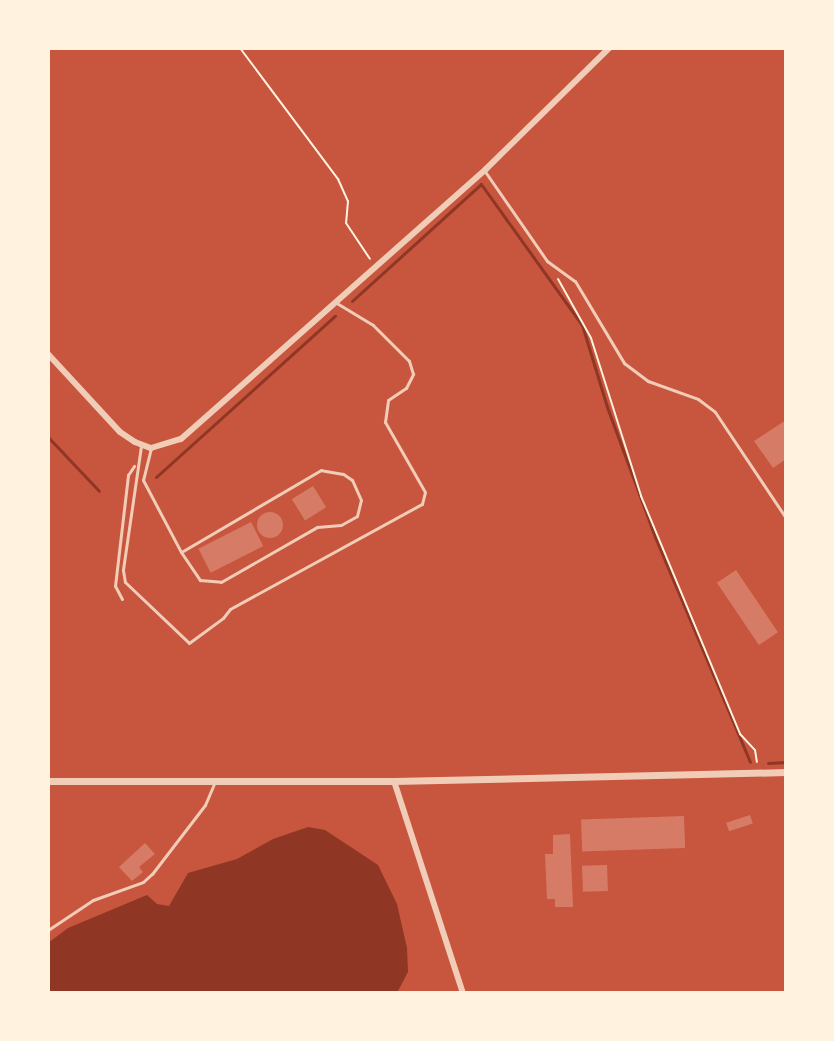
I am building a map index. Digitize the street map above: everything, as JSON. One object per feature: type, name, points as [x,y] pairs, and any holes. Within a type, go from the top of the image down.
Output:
[{"type":"street","points":[[48,354],[120,432],[151,448],[181,439],[484,170],[609,48]]},
{"type":"street","points":[[48,781],[216,778],[394,781],[786,772]]},
{"type":"street","points":[[394,781],[463,993]]},
{"type":"lane","points":[[484,170],[547,261],[575,281],[632,370],[648,381],[698,399],[715,412],[786,518]]},
{"type":"lane","points":[[141,444],[123,570],[125,582],[189,643],[223,618],[230,609],[422,504],[425,492],[385,422],[388,400],[406,388],[413,374],[409,361],[373,325],[335,302]]},
{"type":"lane","points":[[151,448],[143,480],[181,552],[200,580],[221,582],[317,527],[341,525],[357,516],[361,500],[352,480],[343,474],[321,470],[181,552]]},
{"type":"lane","points":[[122,599],[115,586],[128,475],[136,463]]},
{"type":"lane","points":[[48,930],[93,900],[143,882],[152,874],[205,805],[216,778]]},
{"type":"path","points":[[240,48],[338,179],[348,201],[346,223],[376,266]]},
{"type":"path","points":[[547,261],[591,338],[641,496],[740,734],[755,750],[758,773]]},
{"type":"shaded area","points":[[308,827],[325,830],[378,865],[397,904],[407,948],[408,972],[397,993],[48,993],[48,943],[68,928],[147,895],[157,904],[169,906],[188,873],[237,859],[273,839]]},
{"type":"building","points":[[786,420],[786,459],[773,468],[754,441]]},
{"type":"building","points":[[313,486],[326,507],[305,520],[292,499]]},
{"type":"building","points":[[270,512],[279,516],[283,525],[279,534],[270,538],[261,534],[257,525],[261,516]]},
{"type":"building","points":[[251,522],[263,546],[211,573],[198,549]]},
{"type":"building","points":[[736,570],[778,632],[759,645],[717,583]]},
{"type":"building","points":[[750,815],[753,824],[729,831],[726,823]]},
{"type":"building","points":[[684,816],[685,848],[582,852],[581,820]]},
{"type":"building","points":[[570,834],[573,907],[555,907],[555,899],[547,899],[545,854],[553,854],[553,835]]},
{"type":"building","points":[[145,843],[155,854],[139,867],[143,872],[132,881],[119,867]]},
{"type":"building","points":[[607,865],[608,891],[583,892],[582,866]]},
{"type":"waterway","points":[[352,301],[481,184],[582,325],[607,407],[655,537],[750,762]]},
{"type":"waterway","points":[[156,477],[335,316]]},
{"type":"waterway","points":[[48,437],[99,491]]},
{"type":"waterway","points":[[768,763],[786,762]]}]
